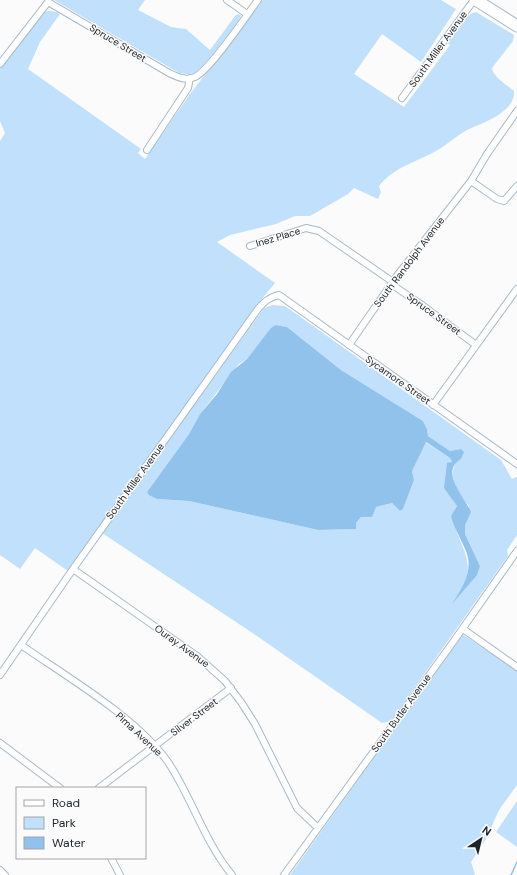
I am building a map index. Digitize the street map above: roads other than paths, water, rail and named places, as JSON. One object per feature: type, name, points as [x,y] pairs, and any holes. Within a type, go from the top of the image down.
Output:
[{"type":"highway","points":[[475,0],[517,26]]},
{"type":"street","points":[[227,0],[247,14]]},
{"type":"street","points":[[147,150],[188,88],[190,78],[199,74],[208,67],[258,0]]},
{"type":"street","name":"South Miller Avenue","points":[[402,98],[475,0]]},
{"type":"street","name":"Spruce Street","points":[[0,64],[48,2],[169,73],[180,78],[190,78]]},
{"type":"street","name":"South Randolph Avenue","points":[[349,345],[392,283],[471,181],[487,154],[517,111]]},
{"type":"street","points":[[471,181],[497,199],[504,200],[517,186]]},
{"type":"street","name":"Spruce Street","points":[[306,228],[319,231],[476,345]]},
{"type":"street","name":"Inez Place","points":[[250,246],[306,228]]},
{"type":"street","points":[[433,405],[517,289]]},
{"type":"street","name":"South Miller Avenue","points":[[0,675],[22,645],[73,568],[258,309],[268,299],[279,295]]},
{"type":"street","name":"Sycamore Street","points":[[279,295],[517,464]]},
{"type":"street","name":"South Butler Avenue","points":[[284,875],[463,629],[517,551]]},
{"type":"street","name":"Ouray Avenue","points":[[73,568],[206,662],[231,688],[256,724],[298,808],[318,828]]},
{"type":"street","points":[[463,629],[517,667]]},
{"type":"street","name":"Pima Avenue","points":[[22,645],[111,708],[155,747],[177,777],[218,855],[232,875]]},
{"type":"street","name":"Silver Street","points":[[100,787],[231,688]]},
{"type":"street","points":[[0,752],[2,744],[59,787]]},
{"type":"street","points":[[112,859],[120,875]]},
{"type":"street","points":[[0,870],[5,875]]},
{"type":"water","points":[[276,325],[287,327],[341,370],[423,421],[427,429],[428,436],[450,451],[461,449],[464,452],[461,459],[455,464],[452,471],[453,478],[459,492],[471,512],[465,525],[465,534],[480,566],[477,575],[452,604],[466,579],[469,565],[468,558],[451,516],[457,506],[444,488],[447,463],[452,462],[450,458],[426,442],[412,471],[414,480],[403,509],[400,511],[392,503],[376,507],[372,517],[361,517],[356,523],[356,529],[318,530],[189,501],[157,499],[149,495],[147,492],[189,434],[200,414],[217,394],[231,372],[247,359],[271,328]]},
{"type":"waterway","points":[[511,875],[517,862]]}]
